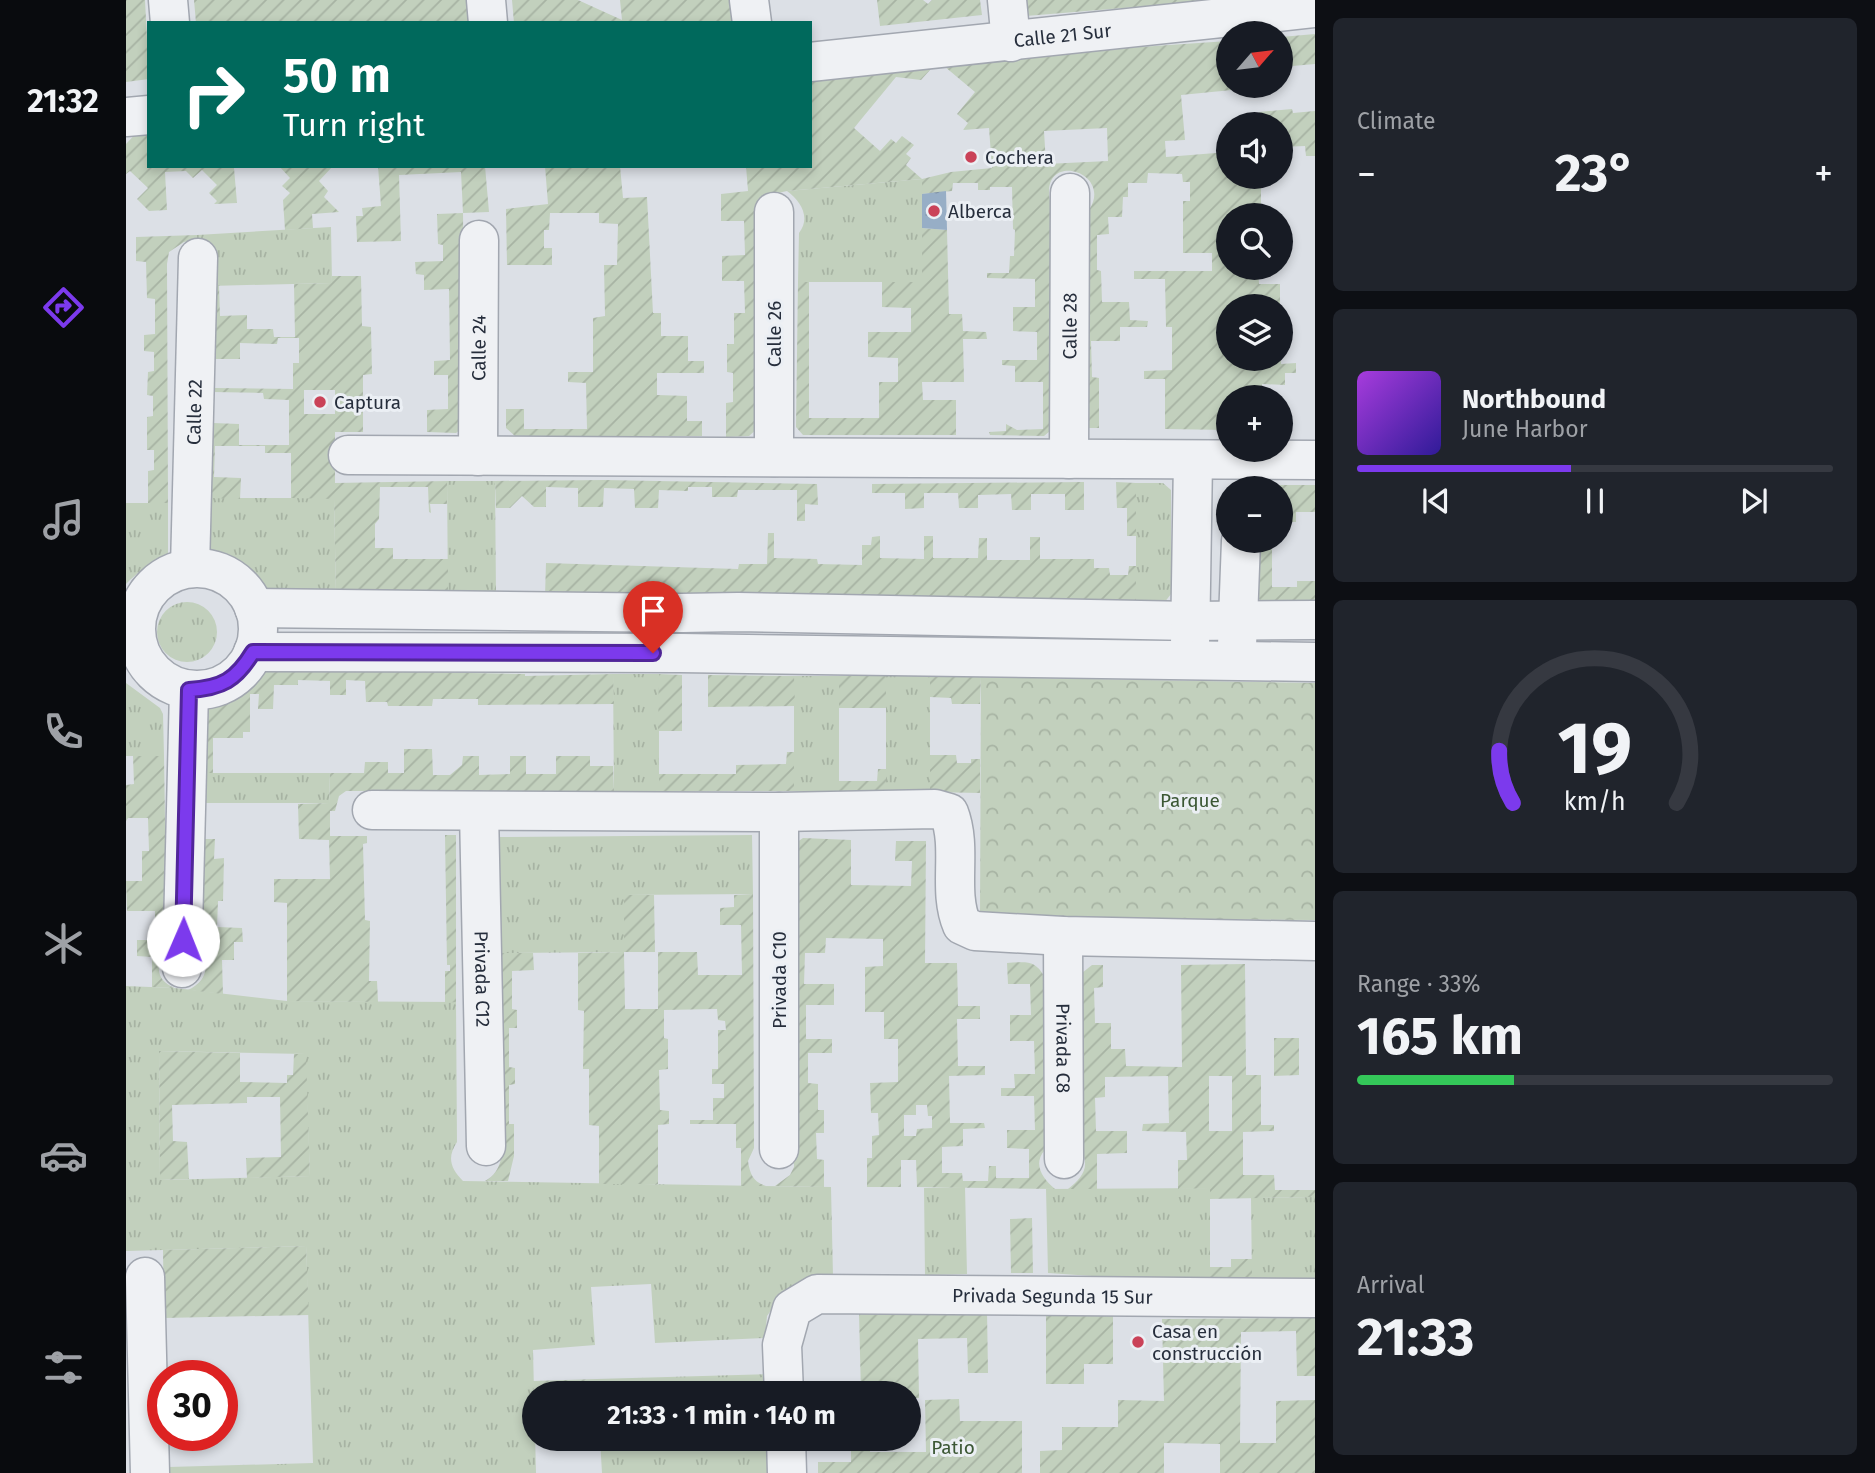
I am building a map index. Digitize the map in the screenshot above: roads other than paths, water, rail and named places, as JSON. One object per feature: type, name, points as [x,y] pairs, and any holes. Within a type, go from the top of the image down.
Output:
[{"type":"street","points":[[168,0],[170,21]]},
{"type":"street","points":[[486,0],[488,21]]},
{"type":"street","points":[[749,0],[751,21]]},
{"type":"street","points":[[1007,0],[1011,42]]},
{"type":"street","name":"Calle 21 Sur","points":[[812,62],[1315,8]]},
{"type":"street","points":[[126,117],[147,115]]},
{"type":"street","name":"Calle 28","points":[[1069,458],[1070,193]]},
{"type":"street","name":"Calle 26","points":[[774,212],[774,457]]},
{"type":"street","name":"Calle 24","points":[[478,456],[479,240]]},
{"type":"street","name":"Calle 22","points":[[190,568],[198,258]]},
{"type":"street","points":[[348,455],[1193,460],[1244,474],[1315,460]]},
{"type":"street","points":[[1189,662],[1193,460]]},
{"type":"street","points":[[1236,662],[1241,553]]},
{"type":"street","points":[[190,568],[210,569],[229,577],[244,590],[254,608],[257,638],[253,652],[243,669],[227,682],[209,689],[189,690],[158,676],[146,663],[131,631],[138,613],[157,582],[172,573],[190,568]]},
{"type":"street","points":[[254,608],[738,612],[1190,621],[1315,620]]},
{"type":"street","points":[[736,654],[738,612]]},
{"type":"street","points":[[680,653],[682,613]]},
{"type":"street","points":[[253,652],[680,653],[1315,662]]},
{"type":"street","points":[[182,968],[189,690]]},
{"type":"street","points":[[372,810],[779,812],[935,809],[949,813],[954,828],[956,911],[962,925],[975,931],[1063,936],[1315,941]]},
{"type":"street","name":"Privada C12","points":[[479,811],[486,1146]]},
{"type":"street","name":"Privada C10","points":[[779,812],[779,1149]]},
{"type":"street","name":"Privada C8","points":[[1063,936],[1064,1159]]},
{"type":"street","points":[[145,1277],[150,1473]]},
{"type":"street","name":"Privada Segunda 15 Sur","points":[[784,1381],[782,1345],[792,1309],[817,1294],[1315,1298]]},
{"type":"street","points":[[786,1451],[787,1473]]},
{"type":"water","name":"Alberca","points":[[946,191],[947,230],[922,228],[922,194]]},
{"type":"place","name":"Cochera","points":[[971,157]]},
{"type":"place","name":"Alberca","points":[[934,211]]},
{"type":"place","name":"Captura","points":[[320,402]]},
{"type":"place","name":"Casa en construcción","points":[[1138,1342]]},
{"type":"park label","name":"Parque","points":[[1190,800]]},
{"type":"park label","name":"Patio","points":[[953,1447]]}]
